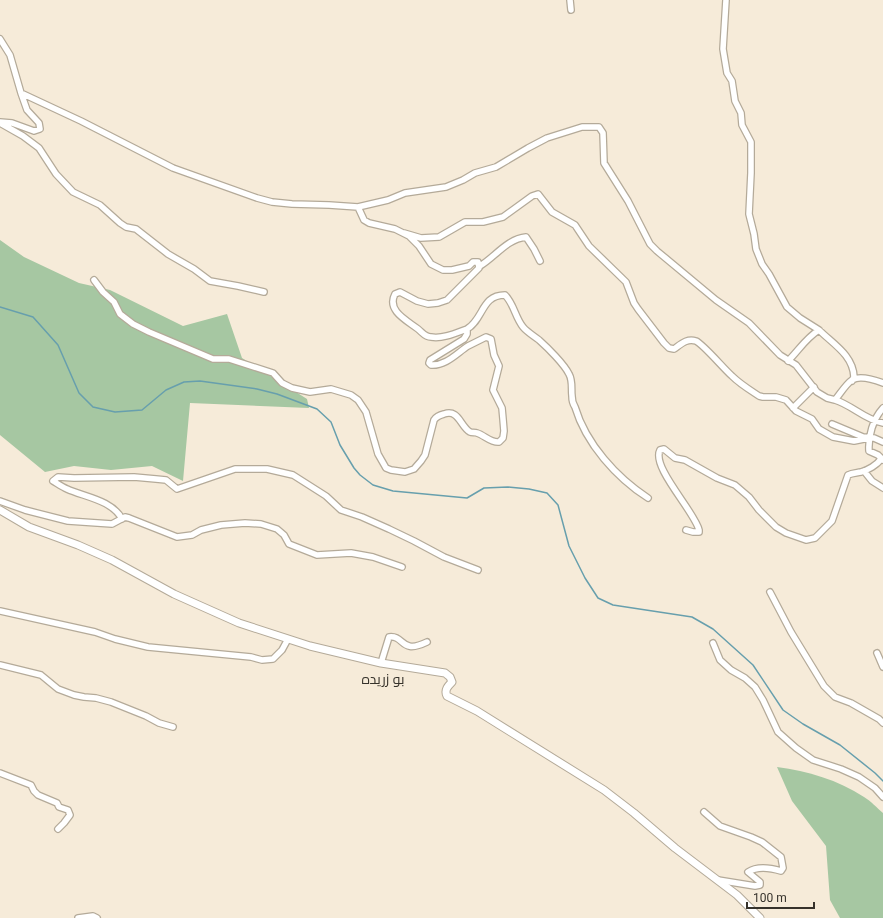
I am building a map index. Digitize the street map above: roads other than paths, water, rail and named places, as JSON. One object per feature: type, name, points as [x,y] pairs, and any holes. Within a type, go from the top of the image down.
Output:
[{"type":"street","points":[[570,0],[571,10]]},
{"type":"street","points":[[726,0],[723,49],[727,73],[732,81],[735,101],[741,113],[742,125],[751,142],[749,214],[756,249],[762,264],[770,274],[786,307],[800,318],[820,330],[842,351],[849,360],[854,371],[854,377],[835,400]]},
{"type":"street","points":[[0,40],[10,55],[27,110],[39,123],[40,129],[34,131],[12,123],[0,123]]},
{"type":"street","points":[[21,93],[81,121],[173,168],[257,198],[272,202],[292,204],[358,207],[388,200],[405,193],[446,187],[463,180],[474,173],[496,167],[548,138],[582,127],[599,127],[603,133],[604,163],[628,201],[650,244],[693,282],[749,323],[771,347],[796,365],[822,395],[842,402],[875,421],[883,422]]},
{"type":"street","points":[[0,123],[23,136],[39,148],[56,174],[73,192],[100,205],[120,223],[126,227],[136,229],[168,254],[194,269],[210,281],[264,292]]},
{"type":"street","points":[[358,207],[362,217],[369,223],[396,229],[411,236],[427,238],[439,237],[465,222],[483,222],[503,217],[532,196],[538,194],[552,212],[575,225],[589,246],[626,282],[636,306],[666,346],[672,349],[686,341],[697,342],[705,348],[733,378],[764,398],[776,397],[786,400],[796,411],[812,419],[819,428],[833,437],[854,441],[869,438]]},
{"type":"street","points":[[404,233],[418,246],[431,264],[443,270],[452,270],[469,266],[476,262],[478,262],[480,266]]},
{"type":"street","points":[[540,261],[526,237],[521,237],[511,242],[489,261],[480,266],[446,300],[428,304],[400,292],[394,296],[395,309],[402,318],[418,329],[426,337],[433,338],[467,329],[473,325],[486,303],[497,295],[505,295],[524,328],[545,346],[570,375],[574,406],[581,426],[591,441],[615,472],[627,483],[648,498]]},
{"type":"street","points":[[94,280],[103,292],[114,302],[120,314],[133,324],[149,332],[213,358],[229,359],[273,373],[282,383],[292,388],[310,392],[331,389],[351,395],[358,400],[366,412],[378,454],[384,464],[391,470],[405,472],[414,469],[425,455],[434,420],[445,414],[451,413],[456,415],[470,432],[478,433],[495,442],[499,442],[503,438],[504,431],[502,408],[493,390],[499,366],[494,354],[491,339],[486,337],[448,361],[434,366],[429,363],[430,360],[464,339],[468,334],[467,329]]},
{"type":"street","points":[[788,360],[799,350],[806,339],[820,330]]},
{"type":"street","points":[[852,380],[869,379],[883,383]]},
{"type":"street","points":[[793,408],[814,387]]},
{"type":"street","points":[[686,530],[697,533],[699,532],[692,516],[678,497],[660,462],[658,455],[660,450],[664,449],[675,458],[685,460],[717,478],[735,486],[749,497],[759,510],[776,527],[786,533],[806,540],[815,538],[832,522],[848,476],[852,473],[864,471],[882,460],[878,455],[869,450],[869,438],[879,412],[883,408]]},
{"type":"street","points":[[832,424],[863,437],[874,438],[883,442]]},
{"type":"street","points":[[122,519],[119,513],[109,506],[65,488],[53,481],[58,477],[134,477],[166,480],[177,489],[235,468],[267,469],[293,475],[326,496],[341,510],[362,517],[389,529],[444,558],[478,570]]},
{"type":"street","points":[[864,471],[872,481],[883,488]]},
{"type":"street","points":[[0,501],[25,510],[68,521],[115,524],[125,517],[130,518],[177,537],[192,535],[201,530],[221,525],[245,523],[261,524],[277,529],[284,535],[289,544],[318,555],[351,553],[373,557],[402,568]]},
{"type":"street","points":[[0,510],[29,527],[74,543],[112,560],[174,594],[239,623],[310,646],[381,663],[445,673],[450,677],[452,682],[446,688],[447,696],[477,711],[595,784],[627,807],[675,848],[737,895],[760,918]]},
{"type":"street","points":[[770,592],[791,632],[824,686],[836,697],[852,703],[883,723]]},
{"type":"street","points":[[0,611],[95,632],[115,639],[148,647],[251,657],[262,660],[274,659],[282,650],[288,639]]},
{"type":"street","points":[[381,663],[389,637],[392,636],[396,638],[408,647],[414,647],[427,642]]},
{"type":"street","points":[[713,643],[720,660],[755,687],[763,700],[778,732],[796,748],[813,760],[840,768],[859,777],[875,788],[883,797]]},
{"type":"street","points":[[878,653],[883,667]]},
{"type":"street","points":[[0,664],[41,675],[58,689],[74,695],[111,702],[146,716],[159,723],[174,727]]},
{"type":"street","points":[[0,773],[31,785],[34,791],[38,794],[57,802],[59,807],[68,810],[70,815],[58,829]]},
{"type":"street","points":[[704,812],[720,826],[751,836],[762,842],[781,858],[784,868],[781,871],[763,868],[748,872],[760,882],[760,885],[748,885],[718,880]]},
{"type":"street","points":[[78,918],[93,916],[97,918]]},
{"type":"waterway","points":[[0,307],[33,317],[58,345],[79,393],[93,407],[115,412],[142,410],[166,390],[184,382],[200,381],[257,389],[277,394],[317,409],[331,422],[340,445],[354,468],[360,475],[373,485],[393,491],[467,498],[484,488],[508,487],[529,489],[547,493],[558,505],[569,546],[585,578],[598,598],[613,605],[692,617],[713,629],[753,665],[783,710],[803,724],[840,745],[883,781]]},
{"type":"district","name":"بو زريده","points":[[383,679]]}]
